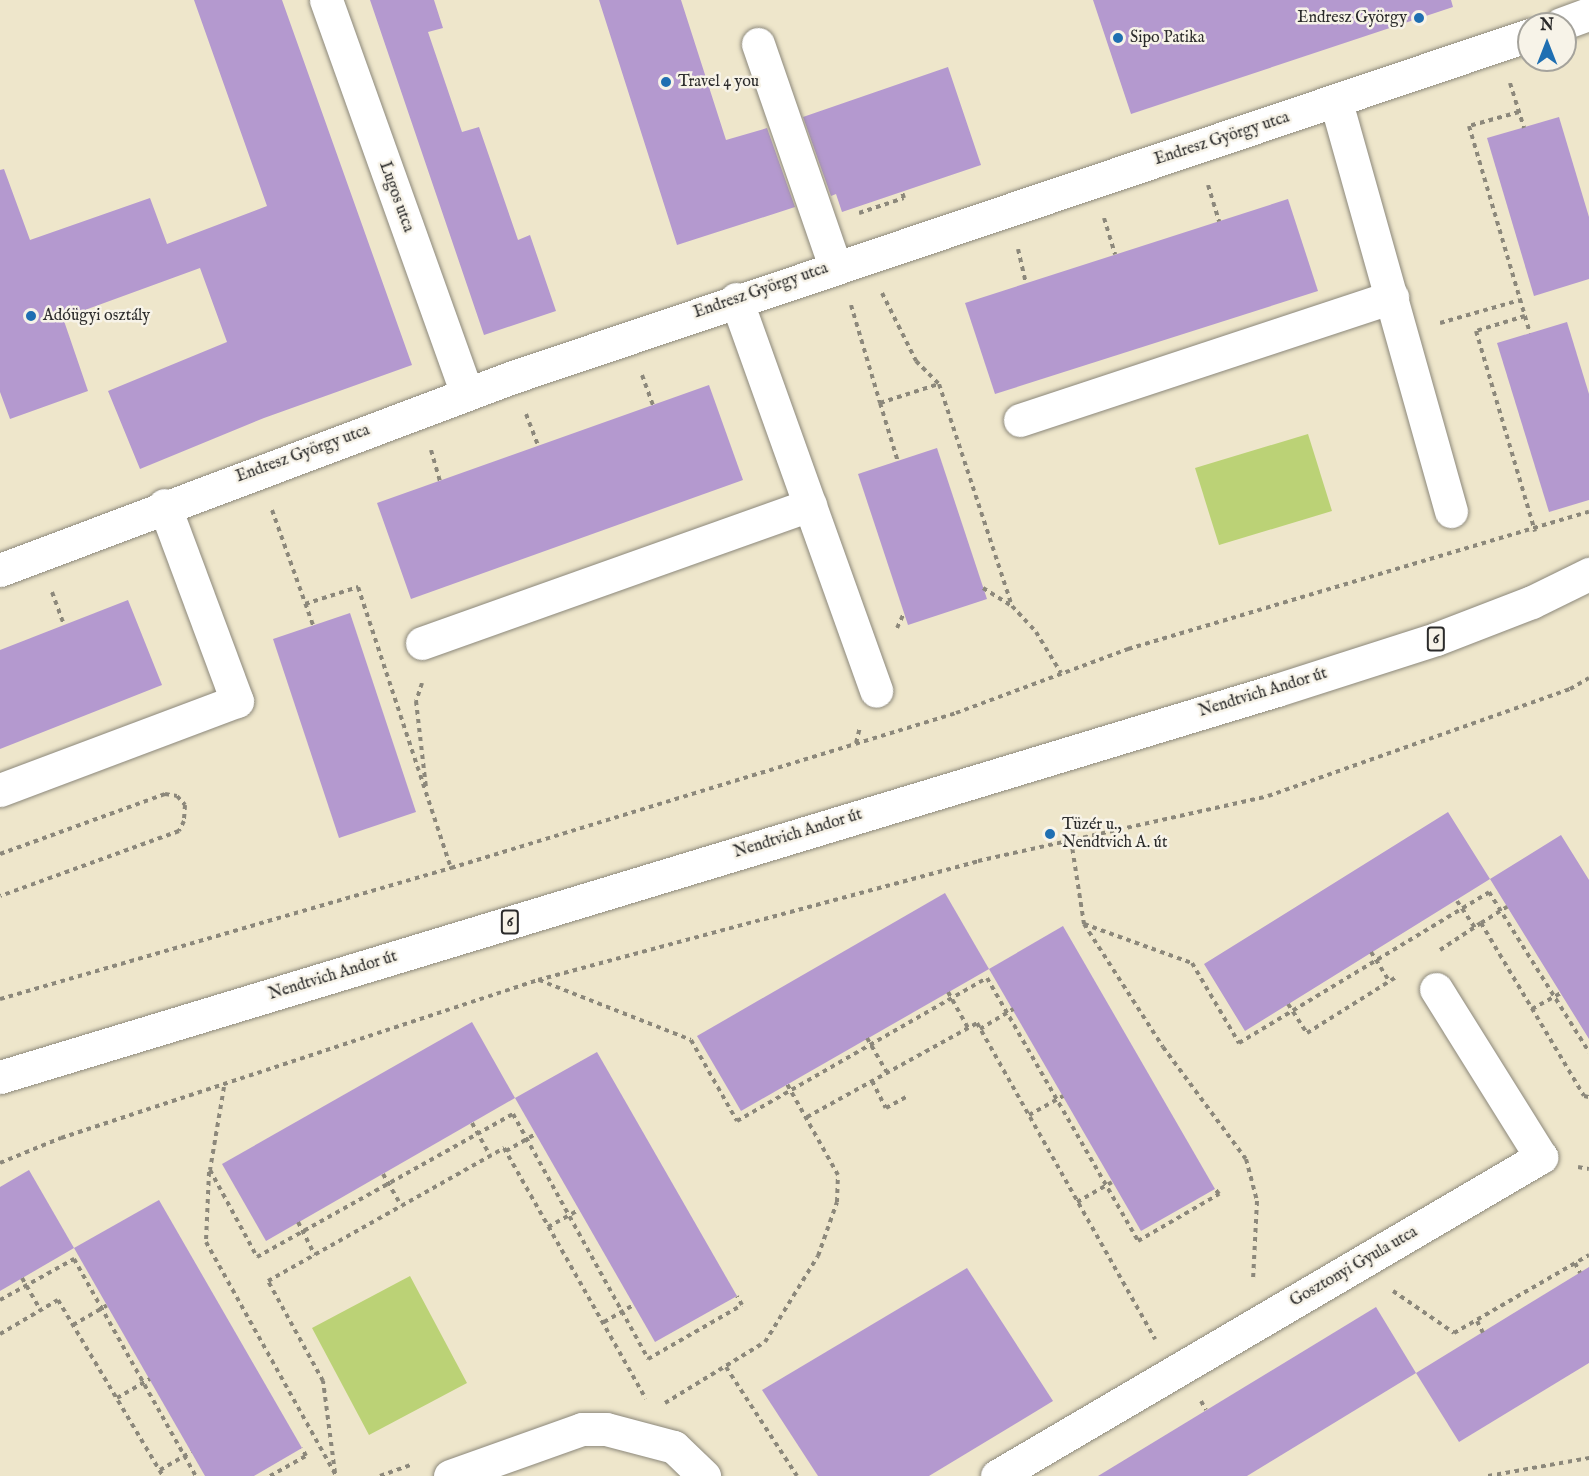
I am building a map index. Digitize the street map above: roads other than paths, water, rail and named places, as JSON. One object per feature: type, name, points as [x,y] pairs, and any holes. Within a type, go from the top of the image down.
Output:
[{"type":"street","name":"Lugos utca","points":[[326,0],[467,394]]},
{"type":"street","name":"Endresz György utca","points":[[0,570],[164,505],[736,299],[1336,102],[1517,39]]},
{"type":"street","points":[[758,44],[835,266]]},
{"type":"street","points":[[1336,102],[1451,511]]},
{"type":"street","points":[[1020,420],[1392,297]]},
{"type":"street","points":[[736,299],[876,691]]},
{"type":"street","points":[[0,790],[237,702],[164,505]]},
{"type":"street","points":[[430,640],[810,505]]},
{"type":"street","name":"Nendtvich Andor út","points":[[0,1077],[1277,690],[1436,639],[1532,602],[1589,574]]},
{"type":"street","name":"Gosztonyi Gyula utca","points":[[997,1476],[1540,1157],[1437,989]]},
{"type":"street","points":[[450,1476],[582,1429],[606,1429],[674,1447],[704,1476]]},
{"type":"place","name":"Endresz György","points":[[1419,18]]},
{"type":"place","name":"Sipo Patika","points":[[1118,38]]},
{"type":"place","name":"Travel 4 you","points":[[666,82]]},
{"type":"place","name":"Adóügyi osztály","points":[[31,316]]},
{"type":"place","name":"Tüzér u., Nendtvich A. út","points":[[1050,834]]}]
